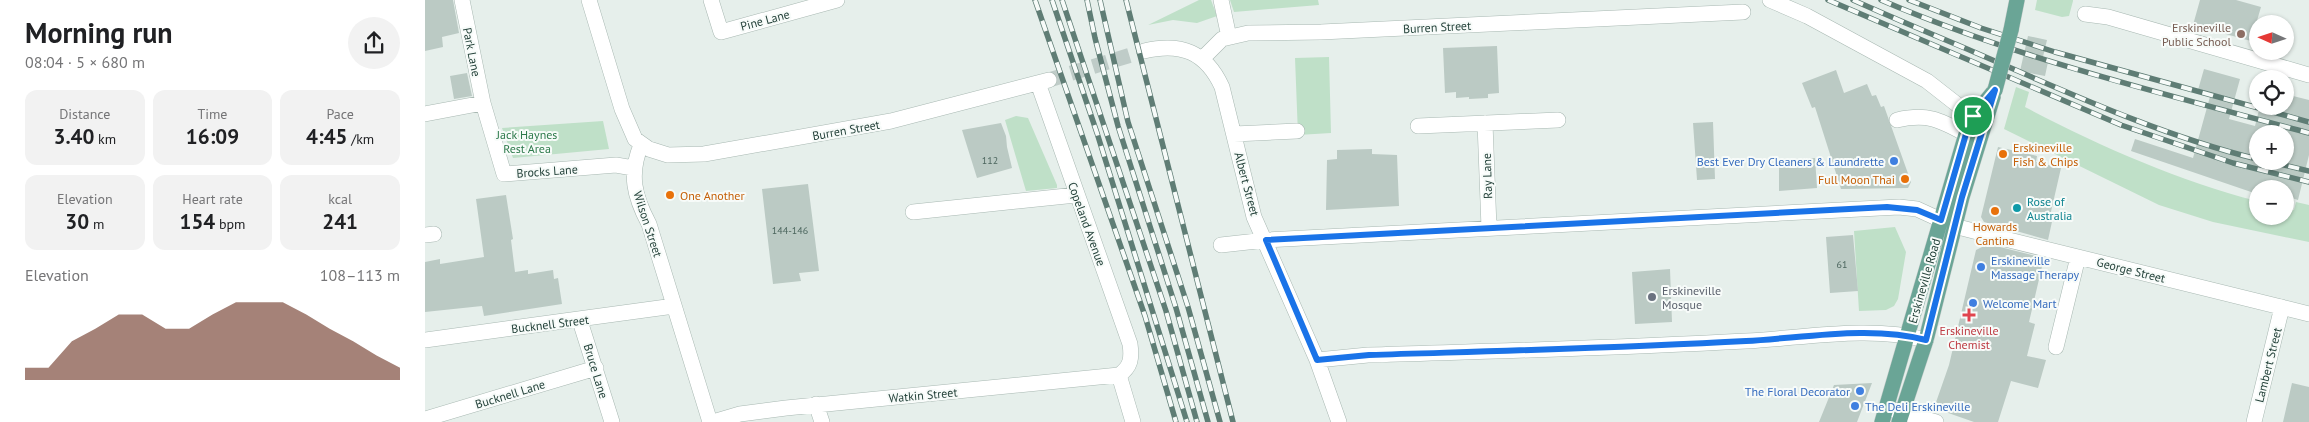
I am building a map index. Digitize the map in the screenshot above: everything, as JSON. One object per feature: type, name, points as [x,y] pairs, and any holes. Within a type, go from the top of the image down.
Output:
[{"type":"main road","name":"Erskineville Road","points":[[1885,415],[1908,336],[1995,90],[2011,30],[2016,0]]},
{"type":"main road","name":"Erskineville Road","points":[[1901,417],[1926,340],[1966,134],[1973,116],[1995,90]]},
{"type":"street","name":"Park Lane","points":[[462,0],[483,103]]},
{"type":"street","points":[[589,0],[624,115],[635,139],[641,144]]},
{"type":"street","name":"Pine Lane","points":[[711,0],[721,32],[837,0]]},
{"type":"street","points":[[1221,0],[1229,37]]},
{"type":"street","points":[[1770,0],[1807,16],[1927,81],[1973,116]]},
{"type":"street","name":"Burren Street","points":[[1202,59],[1219,40],[1257,32],[1321,32],[1743,12]]},
{"type":"street","points":[[2085,14],[2108,17],[2309,75]]},
{"type":"street","points":[[1144,51],[1172,47],[1183,49],[1202,59]]},
{"type":"street","name":"Albert Street","points":[[1202,59],[1217,76],[1222,87],[1254,217],[1266,240],[1317,360],[1339,422]]},
{"type":"street","name":"Burren Street","points":[[641,144],[656,152],[668,155],[704,154],[891,121],[1044,82]]},
{"type":"street","name":"Copeland Avenue","points":[[1044,82],[1077,195],[1130,344],[1124,370],[1133,422]]},
{"type":"street","points":[[425,114],[483,103]]},
{"type":"street","name":"Brocks Lane","points":[[483,103],[504,174],[616,165],[633,168]]},
{"type":"street","points":[[1897,120],[1911,117],[1938,119],[1966,134]]},
{"type":"street","points":[[1418,126],[1558,120]]},
{"type":"street","name":"Ray Lane","points":[[1485,124],[1489,228]]},
{"type":"street","points":[[1234,134],[1297,130]]},
{"type":"street","name":"Wilson Street","points":[[641,144],[633,168],[640,208],[649,224],[712,422]]},
{"type":"street","points":[[913,212],[1077,195]]},
{"type":"street","name":"George Street","points":[[1221,245],[1266,240],[1887,207],[1917,210],[1948,223],[2309,314]]},
{"type":"street","points":[[2056,347],[2078,257]]},
{"type":"street","name":"Bucknell Street","points":[[425,340],[580,321],[675,306]]},
{"type":"street","name":"Lambert Street","points":[[2254,422],[2282,308]]},
{"type":"street","name":"Bruce Lane","points":[[580,321],[612,422]]},
{"type":"street","points":[[1317,360],[1369,355],[1736,342],[1858,334],[1908,336],[1926,340]]},
{"type":"street","name":"Bucknell Lane","points":[[425,419],[596,368]]},
{"type":"street","name":"Watkin Street","points":[[712,422],[740,414],[816,404],[1124,370]]},
{"type":"street","points":[[816,404],[822,422]]},
{"type":"street","points":[[1885,415],[1936,422]]},
{"type":"green space","points":[[1199,0],[1211,0],[1217,16],[1197,23],[1173,20],[1148,25]]},
{"type":"green space","points":[[1230,0],[1318,0],[1319,5],[1234,12]]},
{"type":"green space","points":[[2037,0],[2073,1],[2069,16],[2062,17],[2035,10]]},
{"type":"green space","points":[[1329,57],[1331,133],[1298,135],[1295,58]]},
{"type":"green space","points":[[2016,87],[2029,92],[2025,107],[2081,135],[2139,161],[2197,183],[2249,199],[2249,225],[2294,225],[2296,202],[2309,205],[2309,242],[2213,222],[2159,205],[2004,129]]},
{"type":"green space","points":[[1016,116],[1028,118],[1057,188],[1026,191],[1005,120]]},
{"type":"green space","name":"Jack Haynes Rest Area","points":[[603,121],[609,149],[513,158],[502,128]]},
{"type":"green space","points":[[1895,227],[1906,252],[1898,299],[1894,306],[1886,310],[1859,311],[1854,231]]},
{"type":"building","points":[[425,0],[453,0],[459,33],[442,37],[443,47],[425,51]]},
{"type":"building","points":[[2200,0],[2236,0],[2261,7],[2259,15],[2249,15],[2249,40],[2193,25]]},
{"type":"building","points":[[2028,36],[2047,40],[2042,61],[2048,62],[2045,76],[2020,71]]},
{"type":"building","points":[[1497,46],[1499,93],[1488,94],[1488,98],[1469,99],[1469,97],[1456,98],[1456,92],[1445,93],[1443,48]]},
{"type":"building","points":[[2204,69],[2240,79],[2229,119],[2251,125],[2249,125],[2249,170],[2294,170],[2294,125],[2255,125],[2258,115],[2294,115],[2294,96],[2309,100],[2309,155],[2298,200],[2294,199],[2294,180],[2249,180],[2249,191],[2131,151],[2135,139],[2193,158],[2211,93],[2198,90]]},
{"type":"building","points":[[1836,70],[1844,93],[1867,84],[1872,96],[1876,95],[1881,107],[1884,106],[1911,182],[1908,188],[1841,189],[1815,107],[1812,108],[1802,83]]},
{"type":"building","points":[[467,73],[472,96],[454,99],[450,76]]},
{"type":"building","points":[[1713,122],[1715,179],[1697,180],[1693,123]]},
{"type":"building","points":[[1001,123],[1006,136],[1012,168],[977,178],[962,130]]},
{"type":"building","points":[[1998,147],[2037,156],[2036,162],[2061,168],[2050,216],[2053,217],[2048,240],[1984,222],[1981,217]]},
{"type":"building","points":[[1372,149],[1372,154],[1397,155],[1399,206],[1326,210],[1327,160],[1337,159],[1337,150]]},
{"type":"building","points":[[1815,158],[1817,188],[1779,191],[1779,160]]},
{"type":"building","points":[[808,184],[819,271],[799,273],[801,281],[773,284],[762,189]]},
{"type":"building","points":[[506,195],[513,239],[511,240],[515,272],[528,270],[528,274],[553,270],[554,279],[558,278],[562,304],[484,316],[482,306],[425,312],[425,262],[440,259],[440,264],[484,257],[476,199]]},
{"type":"building","points":[[1853,235],[1858,291],[1830,293],[1826,237]]},
{"type":"building","points":[[1988,244],[2044,258],[2029,322],[2035,324],[2027,356],[2046,360],[2038,388],[2011,381],[1998,422],[1974,422],[1934,408],[1949,365],[1976,250]]},
{"type":"building","name":"Erskineville Mosque","points":[[1670,269],[1672,322],[1635,324],[1632,272]]},
{"type":"building","points":[[1872,383],[1857,422],[1819,422],[1834,385]]},
{"type":"building","points":[[2292,383],[2309,387],[2309,422],[2283,422]]},
{"type":"tunnel","points":[[1049,80],[1144,51]]},
{"type":"railway","points":[[1035,0],[1145,316],[1176,422]]},
{"type":"railway","points":[[1052,0],[1097,133],[1187,422]]},
{"type":"railway","points":[[1062,0],[1166,311],[1197,422]]},
{"type":"railway","points":[[1087,0],[1118,126],[1176,308],[1208,422]]},
{"type":"railway","points":[[1100,0],[1128,122],[1188,307],[1220,422]]},
{"type":"railway","points":[[1126,0],[1233,422]]},
{"type":"railway","points":[[1828,0],[2121,125],[2233,163],[2309,182]]},
{"type":"railway","points":[[1853,0],[2114,112],[2185,138],[2249,157]]},
{"type":"railway","points":[[1881,0],[1933,21],[2039,58],[2309,133]]},
{"type":"railway","points":[[1909,0],[1981,28],[2055,52],[2309,122]]},
{"type":"railway","points":[[2294,167],[2309,171]]},
{"type":"place","name":"Erskineville Public School","points":[[2241,34]]},
{"type":"place","name":"Erskineville Fish & Chips","points":[[2003,154]]},
{"type":"place","name":"Best Ever Dry Cleaners & Laundrette","points":[[1894,161]]},
{"type":"place","name":"Full Moon Thai","points":[[1905,179]]},
{"type":"place","name":"One Another","points":[[670,195]]},
{"type":"place","name":"Rose of Australia","points":[[2017,208]]},
{"type":"place","name":"Howards Cantina","points":[[1995,211]]},
{"type":"place","name":"Erskineville Massage Therapy","points":[[1981,267]]},
{"type":"place","name":"Erskineville Mosque","points":[[1652,297]]},
{"type":"place","name":"Welcome Mart","points":[[1973,303]]},
{"type":"place","name":"Erskineville Chemist","points":[[1969,315]]},
{"type":"place","name":"The Floral Decorator","points":[[1860,391]]},
{"type":"place","name":"The Deli Erskineville","points":[[1855,406]]},
{"type":"route","points":[[1995,90],[1962,197],[1926,340],[1908,336],[1858,334],[1538,350],[1369,355],[1317,360],[1266,240],[1887,207],[1917,210],[1941,220],[1973,116],[1995,90]]}]
